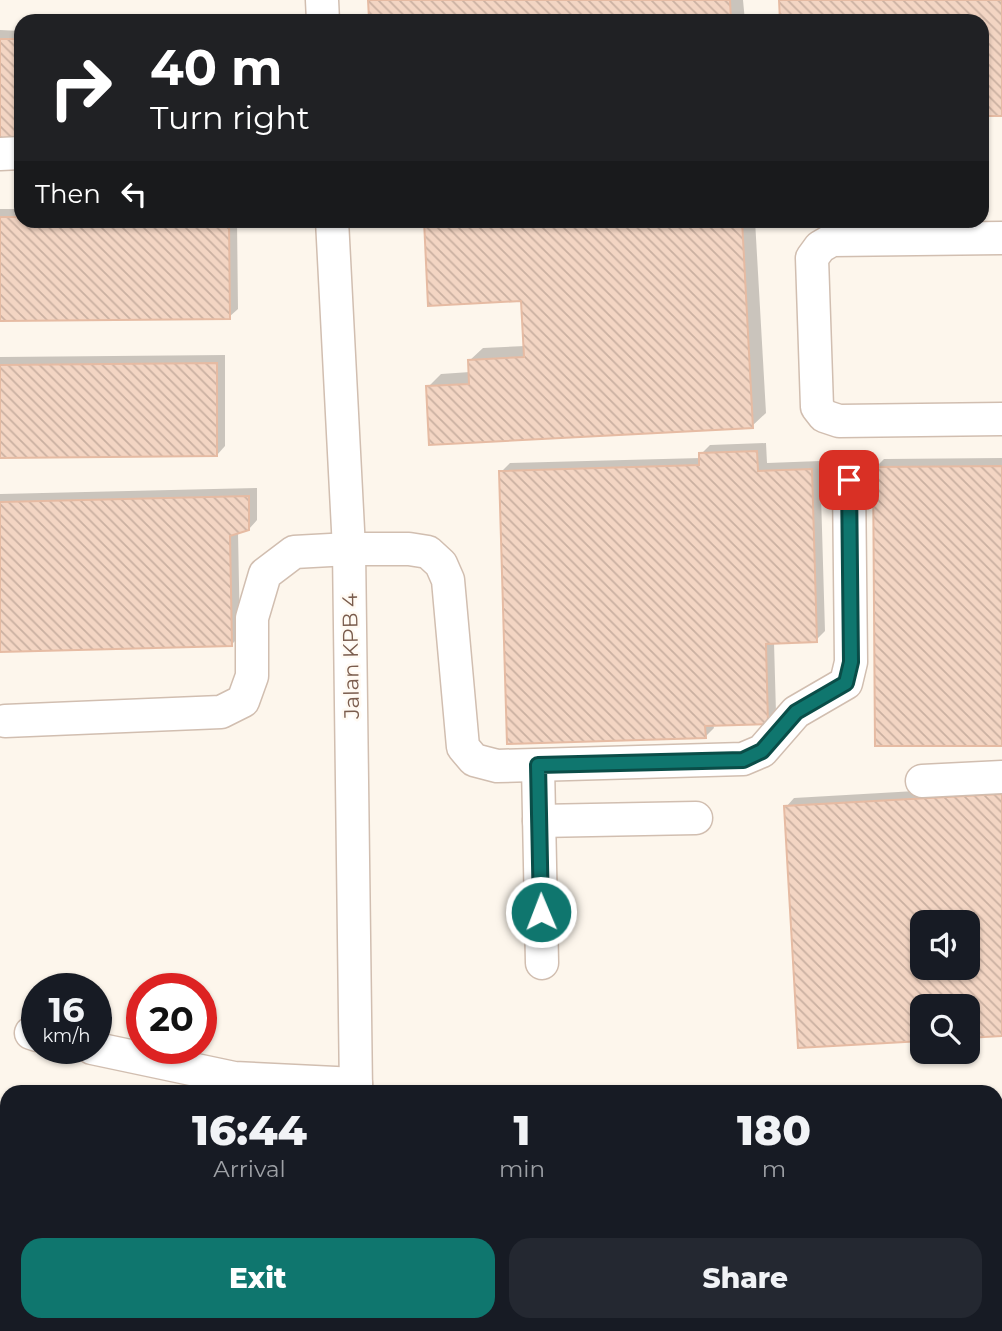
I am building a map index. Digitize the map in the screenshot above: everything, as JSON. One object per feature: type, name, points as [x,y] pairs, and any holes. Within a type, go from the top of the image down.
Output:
[{"type":"street","name":"Jalan KPB 4","points":[[332,228],[349,549],[356,1085]]},
{"type":"street","points":[[1002,238],[832,240],[820,247],[812,258],[817,407],[824,415],[839,421],[1002,419]]},
{"type":"street","points":[[5,721],[221,712],[243,701],[252,676],[252,618],[265,574],[294,552],[409,549],[428,552],[441,565],[449,580],[463,747],[474,760],[496,766],[743,760],[762,751],[796,712],[846,683],[851,662],[849,480]]},
{"type":"street","points":[[538,765],[542,963]]},
{"type":"street","points":[[922,781],[1002,777]]},
{"type":"street","points":[[539,821],[696,818]]},
{"type":"street","points":[[112,1052],[234,1078],[319,1085]]},
{"type":"building","points":[[368,0],[730,0],[731,14],[369,14]]},
{"type":"building","points":[[779,0],[1002,0],[1002,116],[989,116],[989,14],[780,14]]},
{"type":"building","points":[[0,39],[14,39],[14,142],[0,142]]},
{"type":"building","points":[[0,217],[14,217],[14,228],[229,228],[230,319],[0,321]]},
{"type":"building","points":[[424,228],[742,228],[753,428],[429,445],[426,386],[469,384],[468,360],[524,357],[521,301],[428,306]]},
{"type":"building","points":[[217,363],[217,456],[0,458],[0,365]]},
{"type":"building","points":[[757,451],[758,471],[812,469],[817,642],[766,644],[768,724],[705,726],[706,738],[507,744],[499,471],[699,465],[699,453]]},
{"type":"building","points":[[1002,466],[1002,746],[875,746],[873,467]]},
{"type":"building","points":[[249,496],[249,530],[230,536],[232,646],[0,652],[0,502]]},
{"type":"building","points":[[1002,794],[1002,1036],[980,1037],[980,994],[910,994],[910,1042],[798,1048],[784,806]]},
{"type":"route","points":[[541,912],[538,765],[743,760],[762,751],[796,712],[846,683],[851,662],[849,480]]}]
